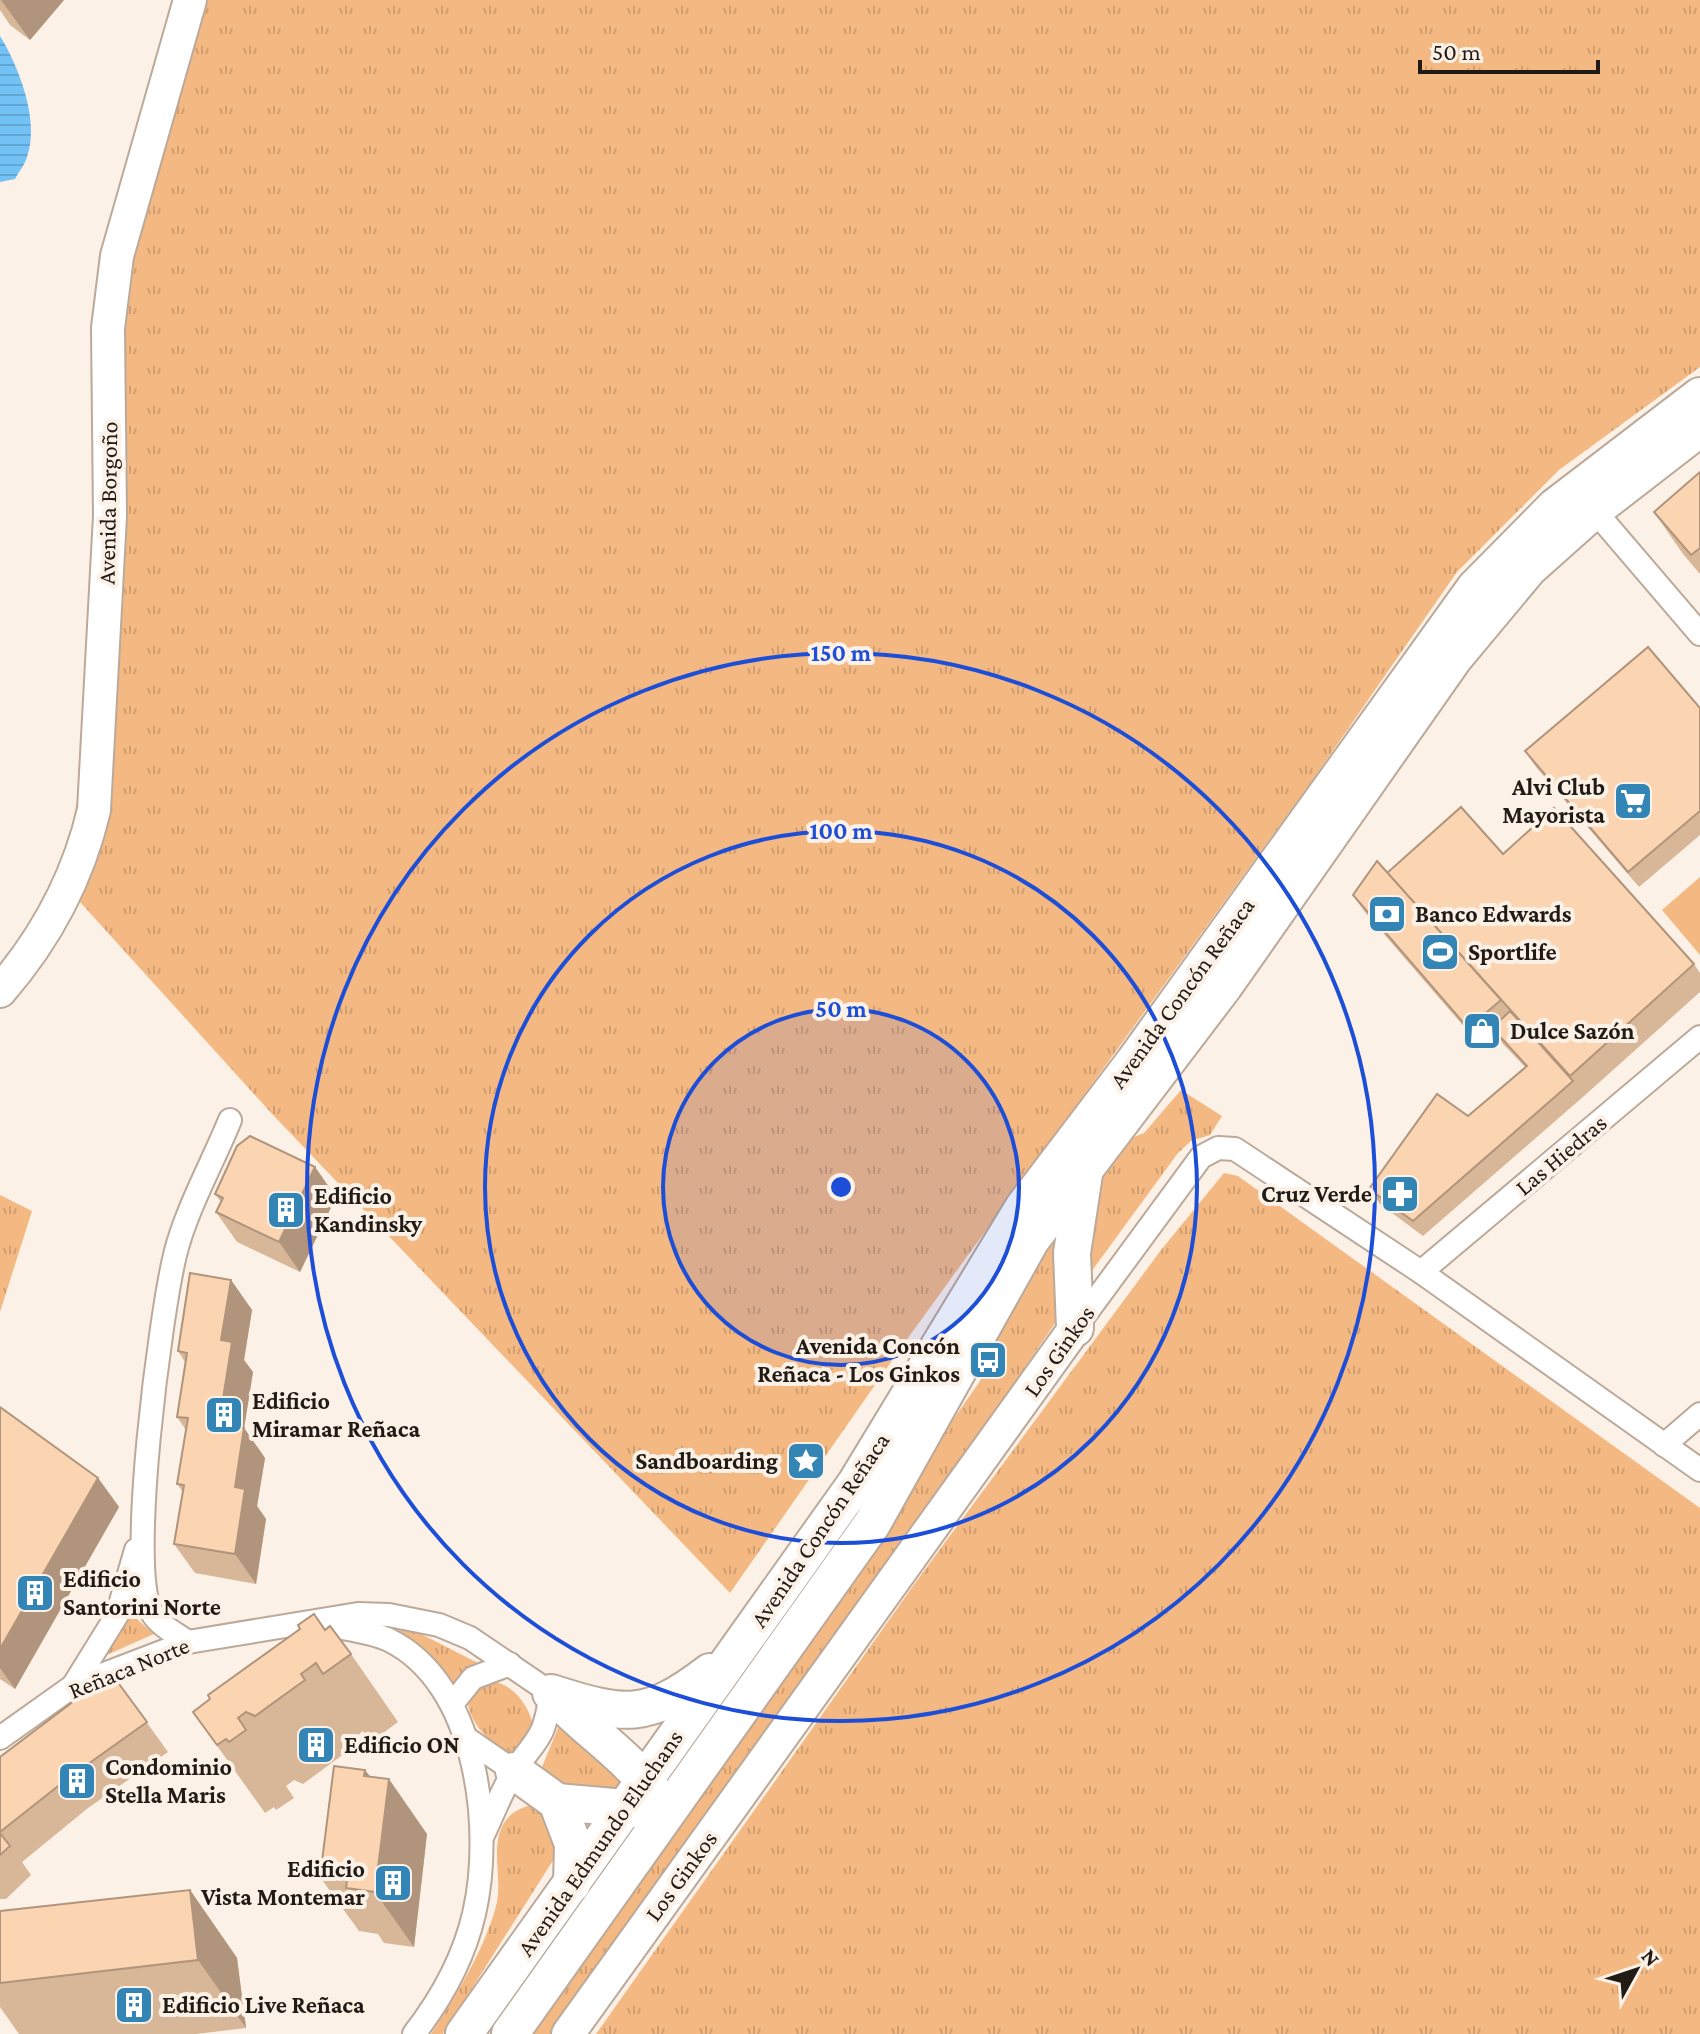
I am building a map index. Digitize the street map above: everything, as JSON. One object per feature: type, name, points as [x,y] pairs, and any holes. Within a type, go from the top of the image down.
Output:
[{"type":"main road","name":"Avenida Borgoño","points":[[0,991],[56,915],[84,852],[94,810],[110,516],[108,328],[117,256],[190,0]]},
{"type":"main road","name":"Avenida Concón Reñaca","points":[[736,1652],[856,1483],[1023,1208],[1134,1062],[1475,588],[1531,528],[1565,498],[1700,396]]},
{"type":"main road","name":"Avenida Concón Reñaca","points":[[762,1678],[872,1524],[1031,1240],[1215,998],[1454,658],[1529,568],[1594,510],[1700,428]]},
{"type":"main road","points":[[1075,1328],[1072,1253],[1087,1164]]},
{"type":"main road","name":"Los Ginkos","points":[[568,2034],[1075,1328]]},
{"type":"main road","points":[[551,1693],[609,1711],[627,1712],[655,1706],[683,1693],[736,1652]]},
{"type":"main road","name":"Avenida Edmundo Eluchans","points":[[464,2034],[736,1652]]},
{"type":"main road","name":"Avenida Edmundo Eluchans","points":[[510,2034],[762,1678]]},
{"type":"main road","points":[[551,1693],[636,1793],[668,1814]]},
{"type":"main road","points":[[514,1771],[557,1802],[573,1844],[572,1884]]},
{"type":"main road","points":[[557,1802],[636,1793]]},
{"type":"street","points":[[1594,510],[1700,634]]},
{"type":"street","name":"Las Hiedras","points":[[1421,1272],[1700,1037]]},
{"type":"street","points":[[188,1642],[161,1624],[151,1611],[144,1592],[142,1533],[155,1385],[175,1254],[230,1120]]},
{"type":"street","name":"Los Ginkos","points":[[1075,1328],[1209,1151],[1235,1149],[1421,1272],[1700,1470]]},
{"type":"street","points":[[1664,1445],[1700,1414]]},
{"type":"street","points":[[73,1686],[117,1615],[142,1533]]},
{"type":"street","name":"Reñaca Norte","points":[[0,1738],[73,1686],[188,1642],[358,1614],[389,1615],[439,1625],[470,1638],[551,1693],[547,1722],[538,1744],[514,1771],[483,1835]]},
{"type":"street","name":"Reñaca Norte","points":[[318,1623],[387,1639],[412,1655],[438,1681],[453,1703],[466,1738],[483,1835],[474,1913],[456,1967],[414,2034]]},
{"type":"street","points":[[453,1703],[473,1678],[510,1664]]},
{"type":"street","points":[[466,1738],[514,1771]]},
{"type":"green space","points":[[178,0],[1700,0],[1700,367],[1559,470],[1457,572],[1309,785],[905,1342],[730,1593],[273,1115],[60,880],[78,797],[98,515],[92,365],[94,328]]},
{"type":"green space","points":[[1700,877],[1700,955],[1662,910]]},
{"type":"green space","points":[[1181,1090],[1222,1116],[1210,1135],[1191,1141],[1178,1153],[1080,1287],[1088,1185],[1119,1143],[1144,1133]]},
{"type":"green space","points":[[1224,1173],[1238,1176],[1700,1508],[1700,2034],[596,2034],[918,1579],[1161,1250]]},
{"type":"green space","points":[[0,1195],[32,1211],[0,1312]]},
{"type":"green space","points":[[1064,1216],[1060,1316],[915,1528],[550,2034],[526,2034],[980,1381],[1012,1301]]},
{"type":"green space","points":[[132,1596],[138,1620],[154,1634],[102,1657]]},
{"type":"green space","points":[[390,1629],[419,1633],[478,1663],[451,1689]]},
{"type":"green space","points":[[487,1680],[513,1691],[525,1705],[533,1723],[535,1732],[514,1754],[489,1739],[472,1717],[467,1698]]},
{"type":"green space","points":[[567,1725],[624,1781],[618,1790],[554,1784],[540,1772],[558,1728]]},
{"type":"green space","points":[[534,1805],[543,1809],[559,1851],[443,2034],[431,2034],[469,1971],[492,1919],[498,1892],[498,1842],[504,1823],[513,1813]]},
{"type":"water","points":[[0,36],[26,95],[31,127],[23,165],[15,179],[0,182]]},
{"type":"building","points":[[1700,472],[1700,548],[1691,555],[1654,512]]},
{"type":"building","name":"Alvi Club Mayorista","points":[[1648,647],[1700,708],[1700,811],[1628,872],[1525,751]]},
{"type":"building","points":[[1461,807],[1503,854],[1554,808],[1694,964],[1570,1076],[1387,873]]},
{"type":"building","points":[[1377,861],[1501,1000],[1468,1028],[1353,895]]},
{"type":"building","points":[[1510,1011],[1573,1081],[1413,1221],[1369,1189],[1437,1094],[1468,1116],[1527,1066],[1492,1028]]},
{"type":"building","points":[[250,1136],[315,1167],[279,1242],[216,1212],[223,1198],[215,1194],[237,1146]]},
{"type":"building","points":[[190,1273],[231,1280],[221,1340],[232,1342],[219,1424],[244,1428],[235,1487],[245,1489],[235,1554],[174,1544],[184,1485],[177,1484],[188,1418],[177,1417],[187,1353],[178,1351]]},
{"type":"building","name":"Edificio Santorini Norte","points":[[0,1407],[98,1478],[0,1649]]},
{"type":"building","points":[[314,1614],[325,1630],[330,1626],[351,1654],[323,1674],[316,1663],[301,1674],[305,1680],[255,1716],[246,1712],[238,1718],[246,1730],[229,1742],[226,1739],[217,1745],[193,1712],[210,1699],[208,1695],[300,1629],[298,1625]]},
{"type":"building","points":[[111,1673],[147,1722],[0,1832],[0,1757]]},
{"type":"building","points":[[334,1766],[365,1770],[364,1776],[389,1779],[375,1892],[346,1888],[347,1880],[320,1877]]},
{"type":"building","points":[[0,1833],[10,1846],[0,1855]]},
{"type":"building","points":[[190,1890],[198,1960],[0,1983],[0,1911]]},
{"type":"place","name":"Alvi Club Mayorista","points":[[1633,801]]},
{"type":"place","name":"Banco Edwards","points":[[1387,914]]},
{"type":"place","name":"Sportlife","points":[[1440,952]]},
{"type":"place","name":"Dulce Sazón","points":[[1482,1031]]},
{"type":"place","name":"Cruz Verde","points":[[1400,1194]]},
{"type":"place","name":"Edificio Kandinsky","points":[[286,1210]]},
{"type":"place","name":"Avenida Concón Reñaca - Los Ginkos","points":[[988,1360]]},
{"type":"place","name":"Edificio Miramar Reñaca","points":[[224,1415]]},
{"type":"place","name":"Sandboarding","points":[[806,1461]]},
{"type":"place","name":"Edificio Santorini Norte","points":[[35,1593]]},
{"type":"place","name":"Edificio ON","points":[[316,1745]]},
{"type":"place","name":"Condominio Stella Maris","points":[[77,1781]]},
{"type":"place","name":"Edificio Vista Montemar","points":[[393,1883]]},
{"type":"place","name":"Edificio Live Reñaca","points":[[134,2005]]}]
